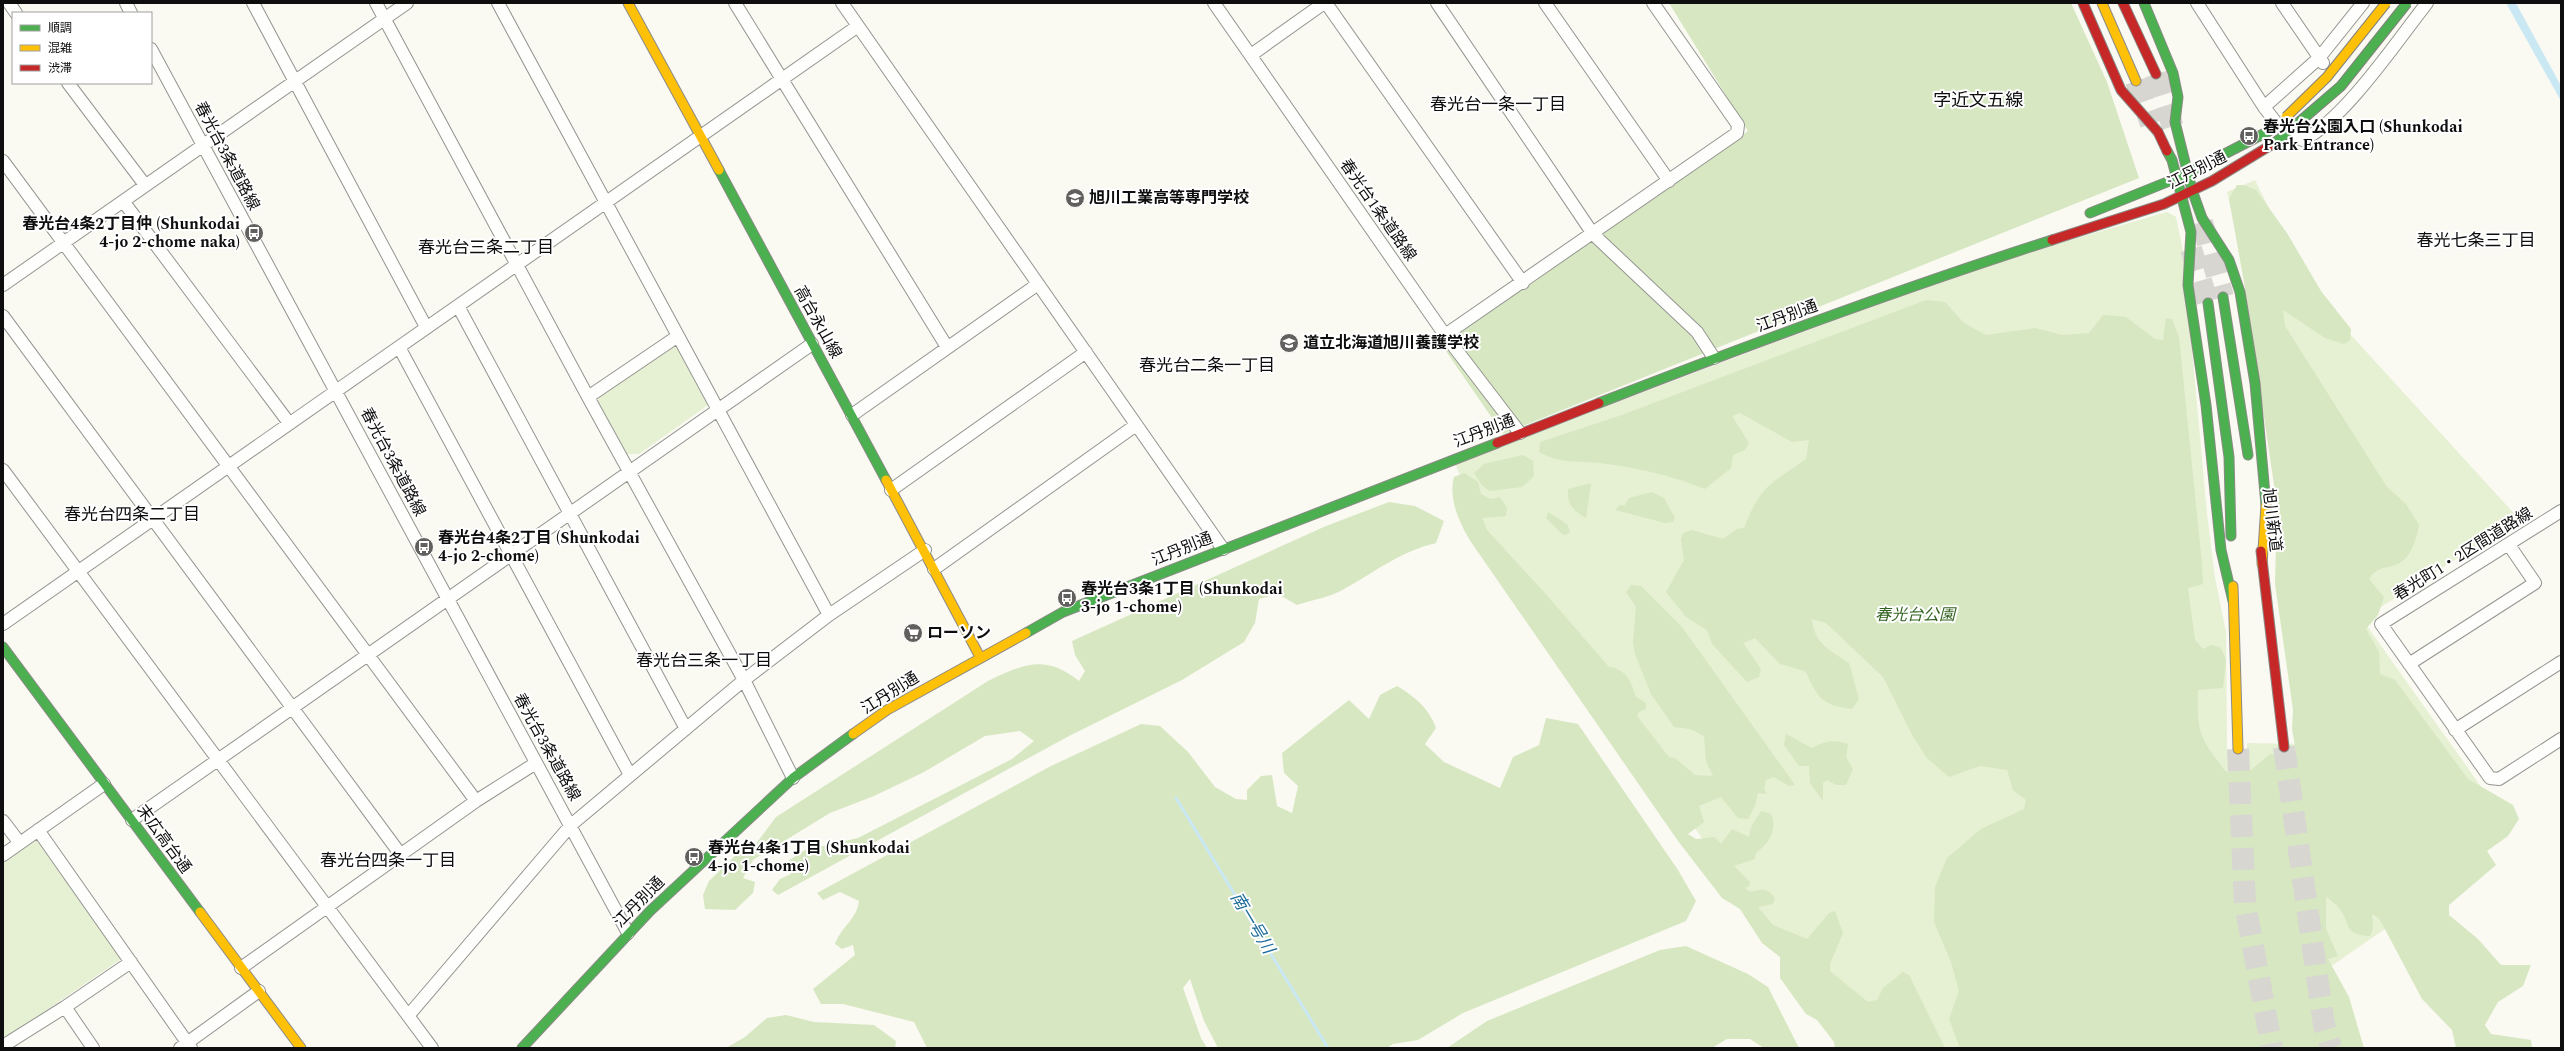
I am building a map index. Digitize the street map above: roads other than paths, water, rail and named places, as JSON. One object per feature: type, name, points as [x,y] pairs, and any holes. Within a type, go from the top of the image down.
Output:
[{"type":"main road","name":"高台永山線","points":[[628,3],[812,344],[852,415],[891,490],[925,550],[980,657]]},
{"type":"main road","points":[[2083,3],[2121,90],[2158,132],[2172,160],[2191,232],[2188,285],[2206,405],[2221,550],[2233,601]]},
{"type":"main road","points":[[2102,3],[2136,81]]},
{"type":"main road","points":[[2123,3],[2156,74]]},
{"type":"main road","points":[[2144,3],[2173,73],[2178,97],[2175,122],[2187,175],[2202,218],[2229,260],[2240,292],[2255,383],[2267,496],[2262,564]]},
{"type":"main road","name":"江丹別通","points":[[2084,216],[2177,180],[2269,130],[2303,104],[2331,74],[2386,3]]},
{"type":"main road","name":"江丹別通","points":[[522,1048],[628,933],[793,778],[887,710],[980,657],[1064,612],[1714,358],[1968,266],[2164,204],[2192,190],[2276,142],[2341,86],[2407,3]]},
{"type":"main road","name":"江丹別通","points":[[1968,266],[2040,233]]},
{"type":"main road","points":[[2223,296],[2239,389],[2249,465]]},
{"type":"main road","points":[[2208,303],[2220,374],[2229,457],[2238,749]]},
{"type":"main road","name":"旭川新道","points":[[2255,511],[2276,668],[2284,748]]},
{"type":"main road","name":"末広高台通","points":[[3,647],[301,1048]]},
{"type":"street","points":[[9,3],[15,12]]},
{"type":"street","points":[[126,3],[131,12]]},
{"type":"street","points":[[253,3],[426,327]]},
{"type":"street","points":[[376,3],[588,397],[744,680],[793,778]]},
{"type":"street","points":[[3,285],[144,185],[296,82],[407,3]]},
{"type":"street","points":[[498,3],[829,615]]},
{"type":"street","points":[[735,3],[947,347]]},
{"type":"street","points":[[842,3],[1223,549]]},
{"type":"street","name":"春光台1条道路線","points":[[1214,3],[1445,335],[1520,433]]},
{"type":"street","points":[[1251,55],[1325,3],[1523,283]]},
{"type":"street","points":[[1437,3],[1593,234],[1697,332],[1714,358]]},
{"type":"street","points":[[1544,3],[1669,180]]},
{"type":"street","points":[[1445,335],[1523,283],[1737,133],[1738,125],[1653,3]]},
{"type":"street","points":[[2197,3],[2264,107],[2284,133],[2303,140],[2314,134],[2350,100],[2427,3]]},
{"type":"street","points":[[2264,107],[2319,58],[2363,3]]},
{"type":"street","points":[[2283,4],[2319,58],[2350,100]]},
{"type":"street","points":[[3,624],[152,518],[336,392],[426,327],[858,26]]},
{"type":"street","name":"春光台3条道路線","points":[[152,51],[628,933]]},
{"type":"street","points":[[69,84],[144,185]]},
{"type":"street","points":[[3,161],[476,801]]},
{"type":"street","points":[[123,201],[289,423]]},
{"type":"street","points":[[852,415],[1038,284]]},
{"type":"street","points":[[458,306],[686,729]]},
{"type":"street","points":[[3,316],[400,855]]},
{"type":"street","points":[[588,397],[678,336]]},
{"type":"street","points":[[132,820],[293,708],[447,597],[570,514],[629,471],[812,344]]},
{"type":"street","points":[[399,347],[630,775]]},
{"type":"street","points":[[891,490],[1086,352]]},
{"type":"street","points":[[934,569],[1136,425]]},
{"type":"street","points":[[3,470],[218,759],[326,908],[432,1048]]},
{"type":"street","name":"春光町1・2区間道路線","points":[[2410,664],[2381,624],[2559,516]]},
{"type":"street","points":[[2509,545],[2534,583],[2410,664],[2490,778],[2499,779],[2561,739]]},
{"type":"street","points":[[408,1016],[571,825],[744,680],[829,615],[925,550]]},
{"type":"street","points":[[2455,730],[2561,662]]},
{"type":"street","points":[[241,968],[476,801],[536,763]]},
{"type":"street","points":[[3,855],[19,842],[104,784]]},
{"type":"street","points":[[3,821],[19,842]]},
{"type":"street","points":[[38,830],[131,962],[186,1046],[259,991]]},
{"type":"street","points":[[3,1046],[65,1008],[131,962]]},
{"type":"street","points":[[65,1008],[93,1048]]},
{"type":"water","points":[[2506,3],[2515,3],[2517,5],[2561,86],[2561,101]]},
{"type":"waterway","name":"南一号川","points":[[1176,798],[1328,1048]]},
{"type":"tunnel","points":[[2156,74],[2175,134]]},
{"type":"tunnel","points":[[2136,81],[2151,124]]},
{"type":"tunnel","points":[[2202,222],[2223,297]]},
{"type":"tunnel","points":[[2191,249],[2208,303]]},
{"type":"tunnel","points":[[2284,747],[2324,1025],[2331,1048]]},
{"type":"tunnel","points":[[2238,749],[2245,904],[2272,1048]]},
{"type":"place","name":"春光台公園入口 (Shunkodai Park Entrance)","points":[[2249,136]]},
{"type":"place","name":"旭川工業高等専門学校","points":[[1075,198]]},
{"type":"place","name":"春光台4条2丁目仲 (Shunkodai 4-jo 2-chome naka)","points":[[254,233]]},
{"type":"place","name":"道立北海道旭川養護学校","points":[[1289,343]]},
{"type":"place","name":"春光台4条2丁目 (Shunkodai 4-jo 2-chome)","points":[[424,547]]},
{"type":"place","name":"春光台3条1丁目 (Shunkodai 3-jo 1-chome)","points":[[1067,598]]},
{"type":"place","name":"ローソン","points":[[913,633]]},
{"type":"place","name":"春光台4条1丁目 (Shunkodai 4-jo 1-chome)","points":[[694,857]]},
{"type":"district","name":"字近文五線","points":[[1978,100]]},
{"type":"district","name":"春光台一条一丁目","points":[[1498,105]]},
{"type":"district","name":"春光七条三丁目","points":[[2476,241]]},
{"type":"district","name":"春光台三条二丁目","points":[[486,248]]},
{"type":"district","name":"春光台二条一丁目","points":[[1207,366]]},
{"type":"district","name":"春光台四条二丁目","points":[[132,515]]},
{"type":"district","name":"春光台三条一丁目","points":[[704,661]]},
{"type":"district","name":"春光台四条一丁目","points":[[388,861]]},
{"type":"park label","name":"春光台公園","points":[[1915,615]]}]
